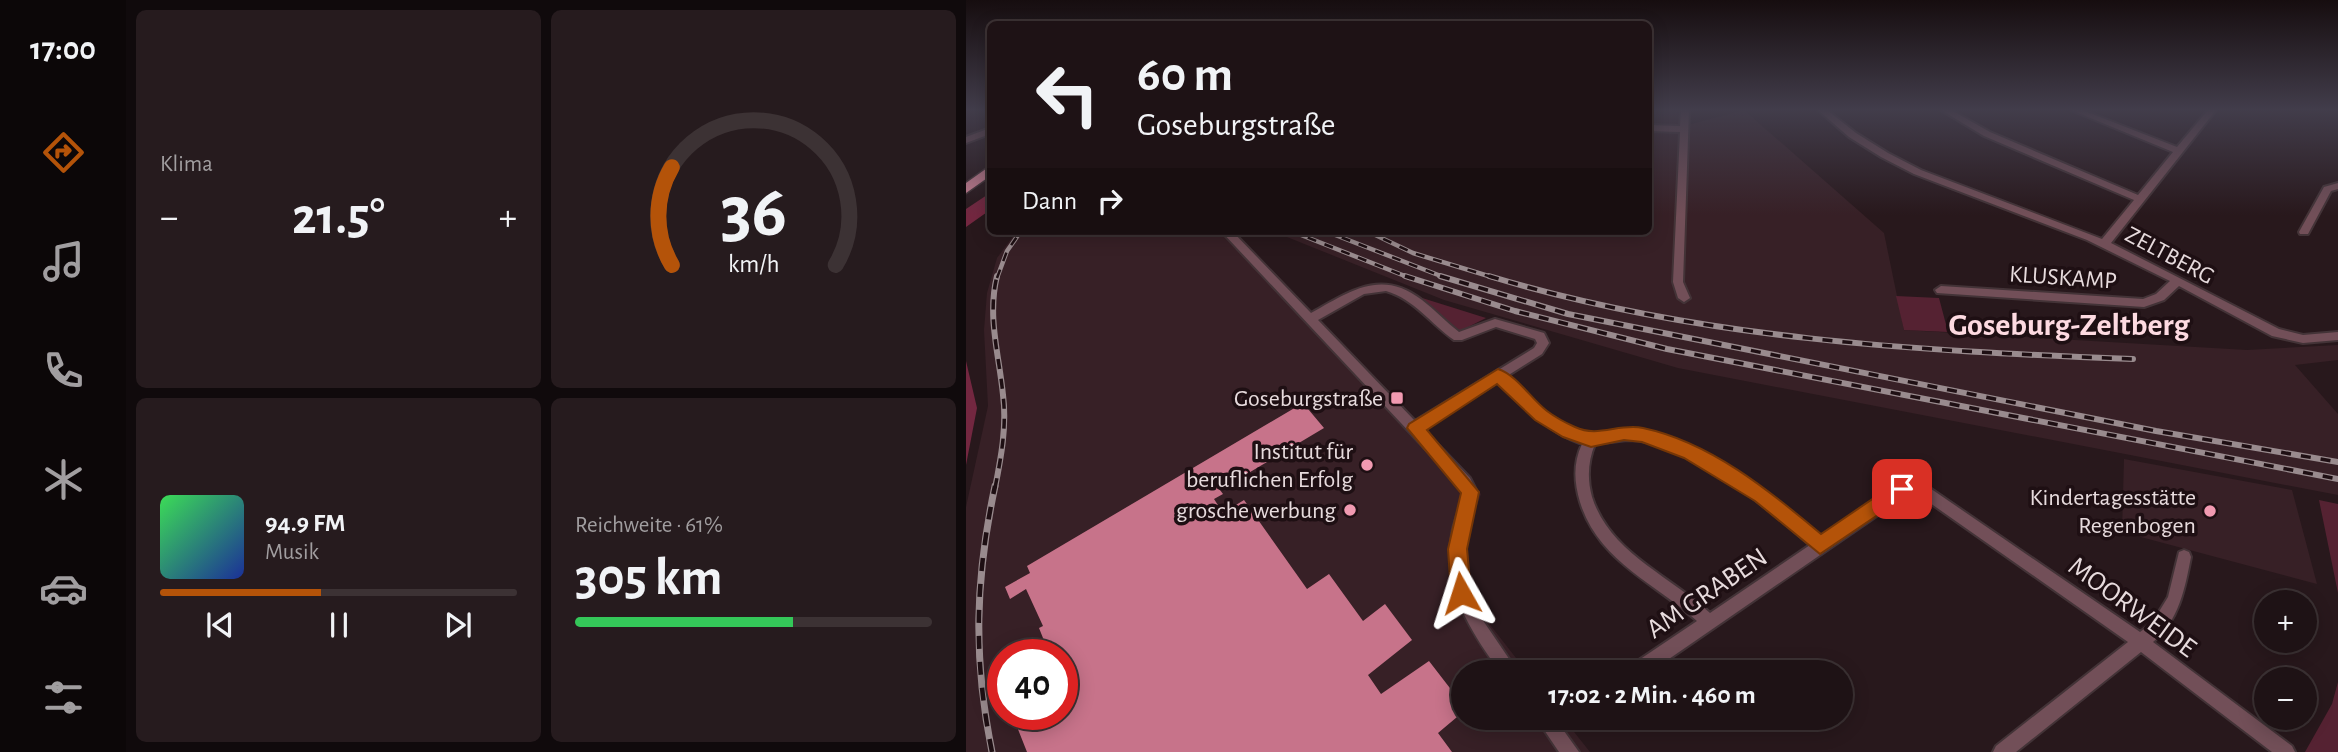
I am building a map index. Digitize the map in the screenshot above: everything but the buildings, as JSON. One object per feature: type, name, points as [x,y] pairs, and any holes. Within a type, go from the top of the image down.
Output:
[{"type":"main road","points":[[966,189],[987,172]]},
{"type":"street","points":[[1683,145],[1678,282],[1684,298]]},
{"type":"street","points":[[1870,145],[1931,180],[2104,244]]},
{"type":"street","points":[[2013,145],[2140,199]]},
{"type":"street","points":[[2164,145],[2179,151]]},
{"type":"street","name":"ZELTBERG","points":[[2184,145],[2104,244],[2284,336],[2303,339],[2338,336]]},
{"type":"street","points":[[2304,232],[2327,189],[2338,186]]},
{"type":"street","points":[[1230,235],[1415,428],[1470,492],[1457,549],[1461,593],[1474,622],[1501,660]]},
{"type":"street","name":"KLUSKAMP","points":[[1941,290],[2144,303],[2160,297],[2176,282]]},
{"type":"street","points":[[1311,319],[1367,288],[1381,285],[1413,299],[1458,337],[1494,323],[1540,336],[1543,343],[1538,351],[1415,428]]},
{"type":"street","points":[[1498,376],[1541,415],[1569,432],[1591,440],[1624,433],[1643,435],[1690,453],[1762,495],[1820,545]]},
{"type":"street","points":[[1591,440],[1581,467],[1587,508],[1596,528],[1610,547],[1696,609],[1709,622]]},
{"type":"street","name":"AM GRABEN","points":[[1654,660],[1911,485]]},
{"type":"street","name":"MOORWEIDE","points":[[1911,485],[1921,488],[2142,643],[2286,752]]},
{"type":"street","points":[[2002,752],[2142,643],[2168,614],[2175,599],[2184,557]]},
{"type":"street","points":[[1553,730],[1570,752]]},
{"type":"shaded area","points":[[1652,145],[1784,145],[1884,233],[1904,330],[2247,350],[2338,345],[2338,360],[2295,365],[2338,414],[2338,495],[1678,368],[1444,300],[1282,235],[1652,235]]},
{"type":"shaded area","points":[[987,195],[987,212],[966,227],[966,209]]},
{"type":"shaded area","points":[[1014,235],[1236,235],[1481,494],[1467,535],[1473,603],[1518,660],[1451,660],[1451,730],[1573,730],[1590,752],[966,752],[966,507],[988,406],[984,330],[987,293],[997,258]]},
{"type":"shaded area","points":[[1896,296],[1939,298],[1948,332],[1904,330]]},
{"type":"shaded area","points":[[1419,297],[1486,318],[1460,331]]},
{"type":"shaded area","points":[[966,361],[977,408],[966,465]]},
{"type":"shaded area","name":"Kindertagesstätte Regenbogen","points":[[2124,459],[2292,490],[2317,584],[2122,532]]},
{"type":"shaded area","points":[[2319,500],[2338,504],[2338,593]]},
{"type":"shaded area","points":[[2338,682],[2338,752],[2305,752],[2332,704]]},
{"type":"railway","points":[[997,278],[1007,251],[1018,235]]},
{"type":"railway","points":[[1301,235],[1410,278]]},
{"type":"railway","points":[[1335,235],[1444,277]]},
{"type":"railway","points":[[1375,235],[1413,253],[1495,278]]},
{"type":"railway","points":[[995,488],[1004,430],[1003,395],[993,321],[997,276]]},
{"type":"railway","points":[[1405,276],[1515,311],[1667,349],[2338,479]]},
{"type":"railway","points":[[1489,276],[1568,297],[1727,328],[1889,346],[2133,359]]},
{"type":"railway","points":[[1444,277],[1568,314],[2156,431],[2338,462]]},
{"type":"railway","points":[[992,752],[982,684],[979,619],[983,554],[995,486]]},
{"type":"place","name":"Goseburgstraße","points":[[1397,398]]},
{"type":"place","name":"Institut für beruflichen Erfolg","points":[[1367,465]]},
{"type":"place","name":"grosche werbung","points":[[1350,510]]},
{"type":"place","name":"Kindertagesstätte Regenbogen","points":[[2210,511]]},
{"type":"district","name":"Goseburg-Zeltberg","points":[[2069,324]]},
{"type":"route","points":[[1461,593],[1457,549],[1470,492],[1465,482],[1415,428],[1498,376],[1541,415],[1569,432],[1591,440],[1624,433],[1643,435],[1662,440],[1690,453],[1762,495],[1820,545],[1902,489]]}]
